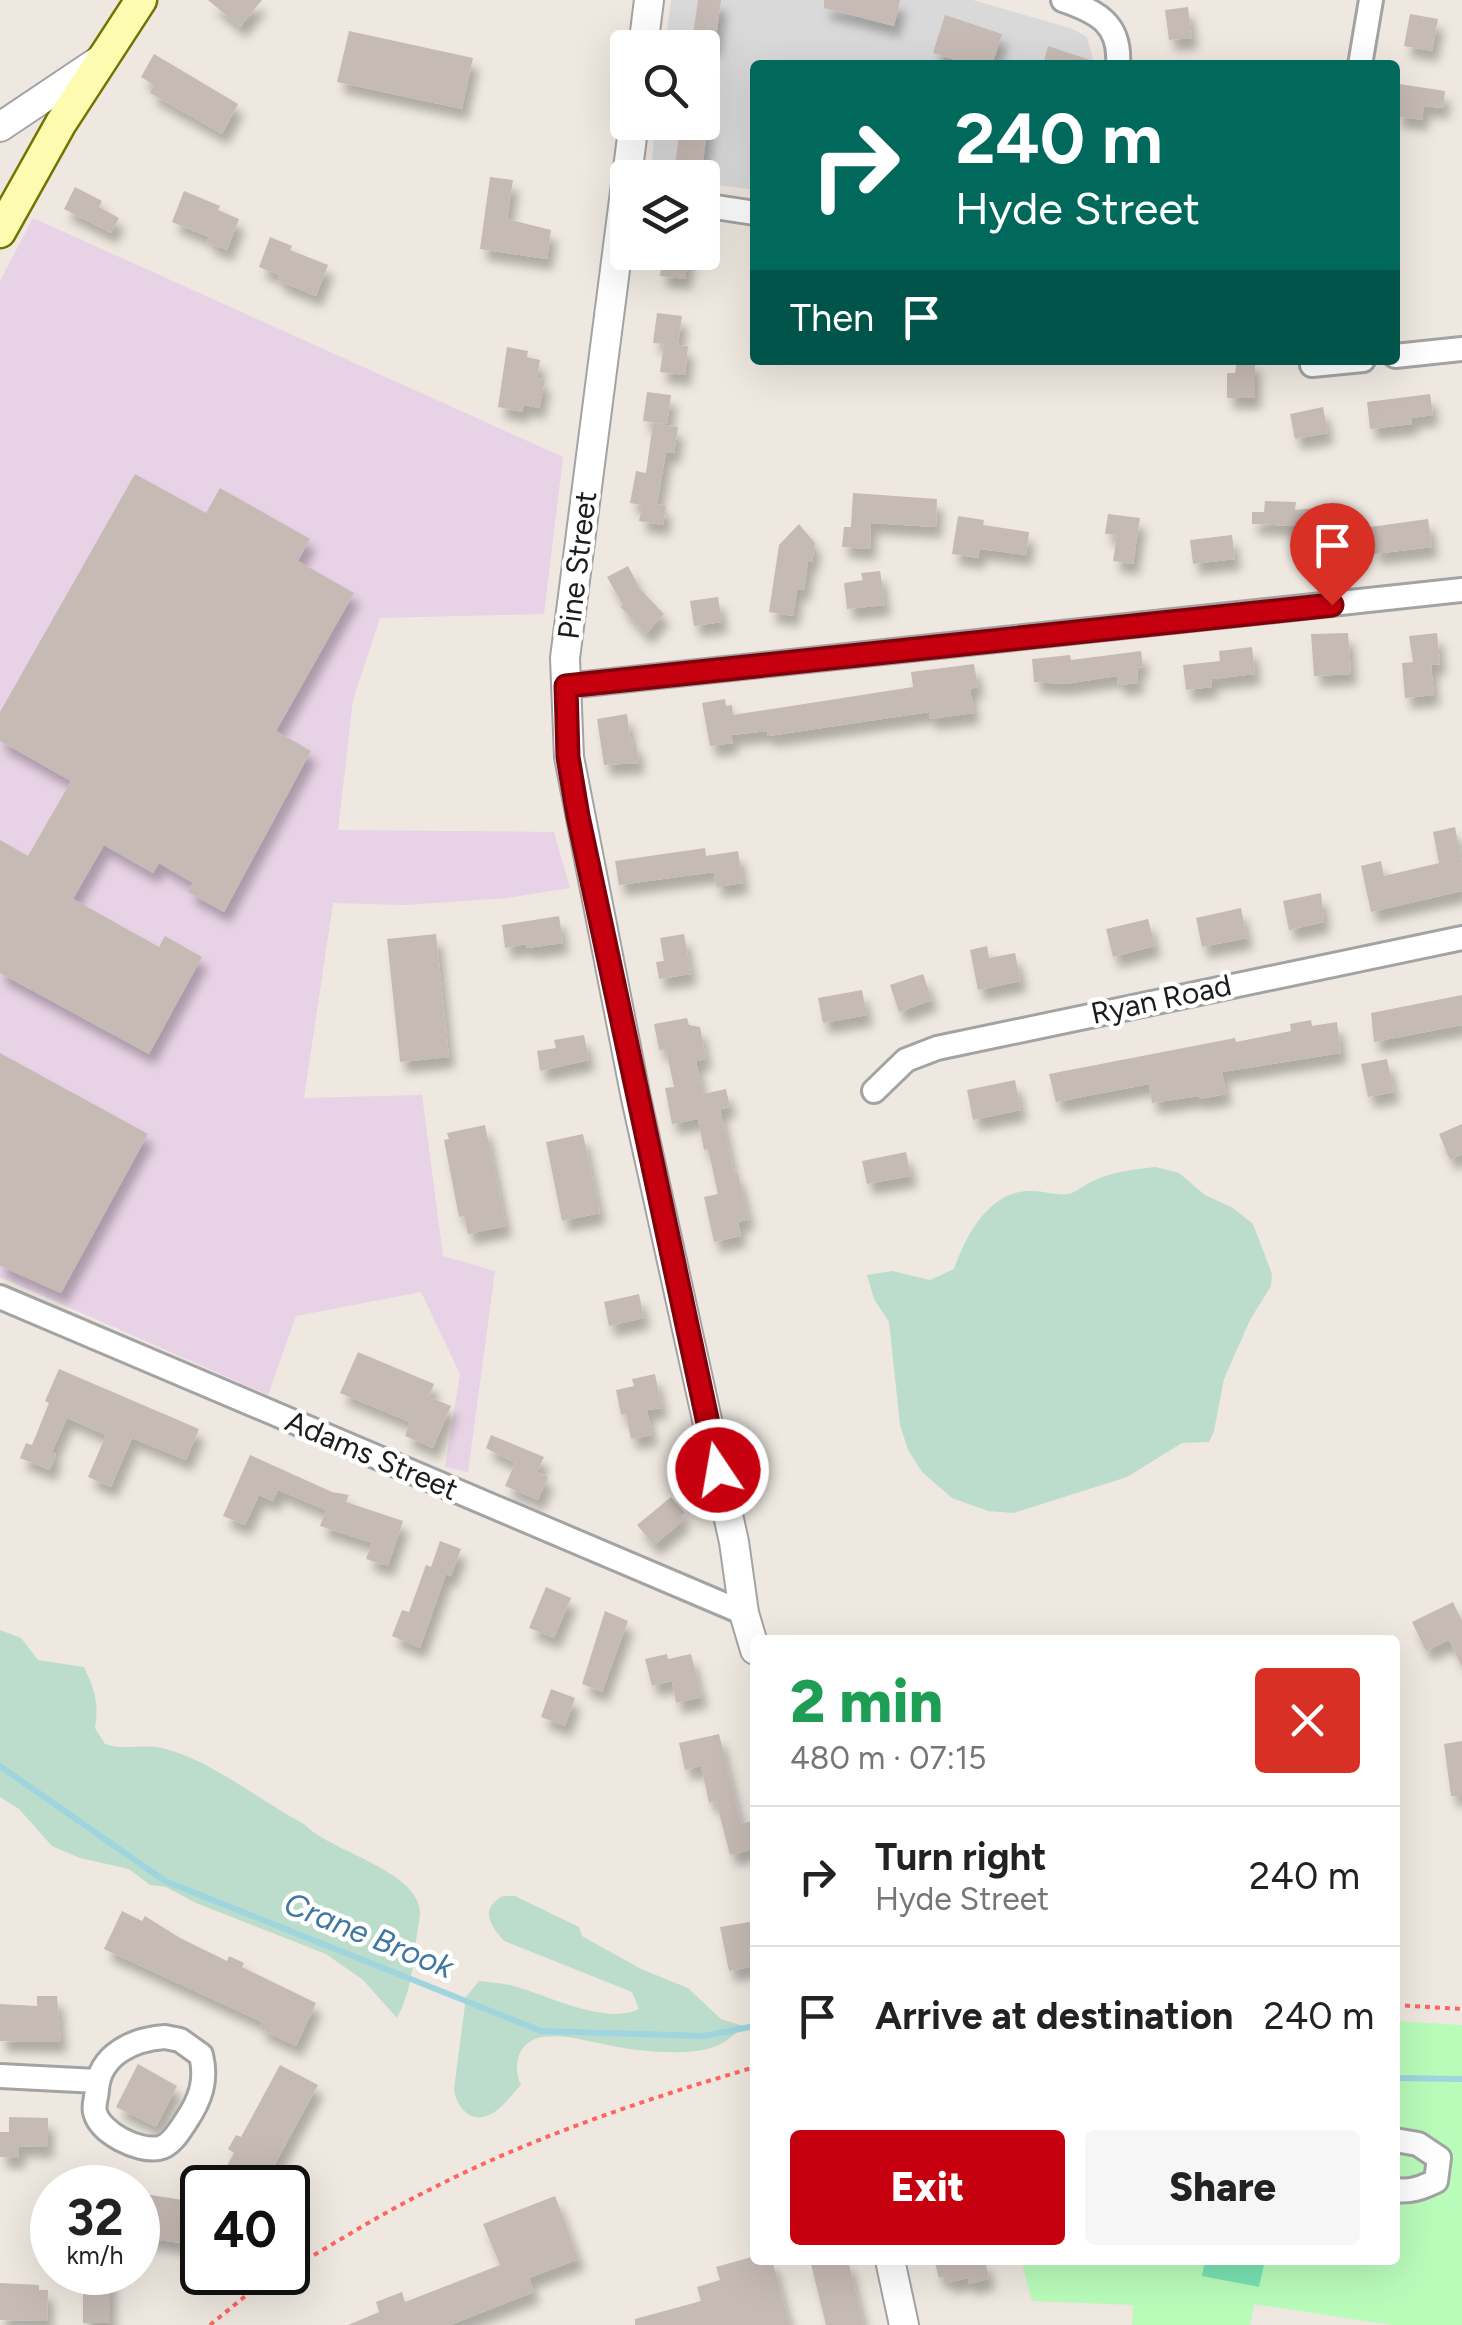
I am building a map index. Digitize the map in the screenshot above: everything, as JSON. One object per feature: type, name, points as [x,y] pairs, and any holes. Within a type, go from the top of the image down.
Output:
[{"type":"main road","points":[[0,232],[100,60],[141,0]]},
{"type":"street","points":[[646,30],[650,0]]},
{"type":"street","points":[[1062,0],[1100,17],[1112,28],[1119,48],[1118,60]]},
{"type":"street","points":[[1361,60],[1372,0]]},
{"type":"street","points":[[0,127],[100,60]]},
{"type":"street","points":[[720,208],[750,212]]},
{"type":"street","name":"Pine Street","points":[[616,270],[566,658],[568,757],[751,1635]]},
{"type":"street","points":[[1400,355],[1462,349]]},
{"type":"street","points":[[566,686],[1462,590]]},
{"type":"street","name":"Ryan Road","points":[[874,1092],[906,1060],[937,1048],[1462,938]]},
{"type":"street","name":"Adams Street","points":[[0,1297],[744,1613]]},
{"type":"street","points":[[144,2038],[180,2040],[201,2054],[205,2072],[201,2096],[194,2109],[171,2141],[160,2148],[135,2145],[103,2128],[94,2110],[98,2080],[114,2052],[144,2038]]},
{"type":"street","points":[[0,2076],[98,2080]]},
{"type":"street","points":[[1400,2141],[1418,2144],[1439,2158],[1440,2170],[1436,2181],[1425,2187],[1412,2192],[1400,2191]]},
{"type":"street","points":[[891,2265],[904,2325]]},
{"type":"path","points":[[1400,2005],[1462,2009]]},
{"type":"path","points":[[310,2258],[426,2191],[521,2148],[627,2105],[750,2068]]},
{"type":"path","points":[[210,2325],[248,2295]]},
{"type":"shaded area","points":[[671,0],[973,0],[1073,29],[1087,37],[1093,59],[750,60],[750,189],[720,185],[720,160],[652,157],[654,140],[720,140],[720,30],[667,30]]},
{"type":"shaded area","points":[[33,218],[563,457],[544,614],[380,618],[353,700],[338,830],[554,832],[570,888],[507,898],[406,905],[333,903],[304,1098],[422,1095],[443,1256],[495,1271],[468,1472],[445,1467],[460,1374],[421,1292],[296,1316],[268,1395],[0,1277],[0,281]]},
{"type":"green space","points":[[1155,1167],[1179,1173],[1205,1195],[1233,1208],[1253,1224],[1272,1274],[1271,1286],[1250,1320],[1224,1379],[1209,1442],[1182,1443],[1127,1477],[1014,1513],[988,1511],[952,1498],[922,1472],[908,1450],[900,1425],[889,1322],[874,1299],[867,1275],[892,1271],[930,1280],[954,1269],[982,1216],[1004,1198],[1033,1191],[1068,1194],[1108,1175]]},
{"type":"green space","points":[[0,1630],[21,1638],[38,1660],[84,1667],[95,1697],[95,1728],[105,1744],[158,1747],[202,1763],[404,1884],[415,1897],[420,1915],[410,1981],[397,2018],[363,1980],[326,1954],[196,1903],[166,1887],[150,1885],[129,1869],[80,1858],[52,1846],[19,1809],[0,1797]]},
{"type":"green space","points":[[503,1896],[515,1896],[579,1927],[582,1936],[641,1969],[688,1988],[721,2019],[744,2026],[719,2045],[677,2052],[615,2047],[558,2036],[534,2039],[519,2055],[521,2085],[493,2113],[482,2117],[470,2115],[461,2107],[454,2089],[466,1997],[479,1981],[510,1985],[575,2007],[610,2014],[639,2009],[632,1992],[504,1941],[489,1917],[491,1906]]},
{"type":"green space","points":[[1400,2021],[1462,2025],[1462,2325],[1392,2325],[1254,2304],[1250,2325],[1132,2325],[1133,2305],[1032,2301],[1022,2265],[1400,2265]]},
{"type":"green space","points":[[1204,2265],[1264,2265],[1259,2287],[1202,2276]]},
{"type":"building","points":[[208,0],[262,0],[240,27]]},
{"type":"building","points":[[698,0],[721,0],[717,30],[694,30]]},
{"type":"building","points":[[824,0],[900,0],[894,26],[824,8]]},
{"type":"building","points":[[1188,7],[1192,38],[1169,40],[1165,10]]},
{"type":"building","points":[[1410,14],[1438,19],[1432,51],[1404,46]]},
{"type":"building","points":[[945,15],[1002,34],[994,60],[955,60],[933,53]]},
{"type":"building","points":[[349,31],[473,58],[462,109],[337,82]]},
{"type":"building","points":[[1048,46],[1090,60],[1044,60]]},
{"type":"building","points":[[154,54],[238,104],[222,134],[150,93],[154,85],[141,77]]},
{"type":"building","points":[[1400,84],[1445,91],[1443,108],[1424,106],[1422,120],[1400,117]]},
{"type":"building","points":[[679,140],[706,140],[703,160],[676,160]]},
{"type":"building","points":[[490,177],[513,180],[507,219],[551,230],[547,259],[480,249]]},
{"type":"building","points":[[75,187],[102,201],[99,207],[119,218],[111,233],[64,209]]},
{"type":"building","points":[[184,191],[239,219],[227,250],[207,242],[209,237],[172,222]]},
{"type":"building","points":[[270,237],[292,246],[290,250],[328,265],[316,296],[277,280],[279,275],[259,267]]},
{"type":"building","points":[[661,270],[686,270],[685,279],[660,276]]},
{"type":"building","points":[[657,313],[682,316],[678,345],[688,346],[685,375],[660,372],[664,344],[653,343]]},
{"type":"building","points":[[507,347],[528,351],[527,357],[540,360],[537,378],[545,380],[539,408],[524,405],[522,412],[498,407]]},
{"type":"building","points":[[1236,365],[1255,365],[1255,398],[1227,398],[1227,373],[1235,373]]},
{"type":"building","points":[[647,392],[671,395],[667,424],[643,421]]},
{"type":"building","points":[[1430,394],[1433,415],[1411,418],[1412,424],[1370,429],[1367,402]]},
{"type":"building","points":[[1323,407],[1328,433],[1295,439],[1290,414]]},
{"type":"building","points":[[653,423],[678,427],[674,453],[666,452],[657,504],[666,506],[663,525],[639,521],[642,505],[630,503],[636,471],[646,473]]},
{"type":"building","points":[[135,474],[206,513],[220,488],[310,539],[298,561],[354,593],[276,731],[311,751],[224,912],[188,892],[193,883],[159,863],[153,873],[104,845],[73,899],[159,947],[165,936],[202,957],[149,1054],[0,973],[0,840],[28,856],[71,781],[0,741],[0,712]]},
{"type":"building","points":[[853,493],[937,499],[936,527],[871,523],[870,549],[842,547],[844,527],[851,527]]},
{"type":"building","points":[[1265,501],[1296,502],[1295,510],[1317,508],[1317,515],[1328,515],[1330,544],[1299,546],[1298,526],[1252,524],[1252,512],[1264,512]]},
{"type":"building","points":[[1108,514],[1140,518],[1133,564],[1113,561],[1117,535],[1105,534]]},
{"type":"building","points":[[958,516],[984,520],[983,525],[1029,532],[1026,555],[980,549],[978,558],[952,554]]},
{"type":"building","points":[[1428,519],[1432,547],[1374,554],[1370,527]]},
{"type":"building","points":[[799,524],[815,543],[804,590],[797,589],[793,616],[769,612],[779,545]]},
{"type":"building","points":[[1232,535],[1235,559],[1193,564],[1190,540]]},
{"type":"building","points":[[628,566],[640,589],[664,614],[646,634],[620,606],[623,605],[607,577]]},
{"type":"building","points":[[880,571],[885,605],[847,609],[844,583],[863,580],[861,573]]},
{"type":"building","points":[[718,597],[722,622],[694,626],[690,601]]},
{"type":"building","points":[[1348,633],[1351,674],[1314,676],[1311,634]]},
{"type":"building","points":[[1437,633],[1440,664],[1431,665],[1434,695],[1405,698],[1402,663],[1413,662],[1409,636]]},
{"type":"building","points":[[1252,647],[1255,674],[1211,679],[1212,687],[1186,690],[1183,665],[1220,661],[1219,651]]},
{"type":"building","points":[[1141,651],[1143,667],[1137,668],[1138,683],[1118,685],[1117,676],[1065,684],[1034,682],[1032,659],[1070,655],[1071,660]]},
{"type":"building","points":[[974,664],[978,687],[970,689],[974,713],[930,719],[929,712],[768,736],[767,731],[731,735],[733,743],[710,746],[702,703],[725,699],[726,706],[732,705],[733,715],[913,687],[911,672]]},
{"type":"building","points":[[627,714],[631,743],[636,742],[639,763],[604,765],[597,719]]},
{"type":"building","points":[[1455,827],[1462,863],[1462,891],[1371,912],[1361,866],[1381,861],[1384,876],[1439,863],[1433,832]]},
{"type":"building","points":[[705,848],[706,856],[738,851],[743,883],[716,887],[714,872],[619,885],[615,861]]},
{"type":"building","points":[[1321,893],[1324,922],[1289,930],[1283,901]]},
{"type":"building","points":[[1241,908],[1247,938],[1202,947],[1196,918]]},
{"type":"building","points":[[559,916],[563,943],[505,948],[502,925]]},
{"type":"building","points":[[1148,919],[1155,946],[1113,957],[1106,929]]},
{"type":"building","points":[[436,934],[449,1057],[400,1062],[387,939]]},
{"type":"building","points":[[684,934],[691,974],[659,979],[656,962],[664,961],[660,938]]},
{"type":"building","points":[[987,946],[989,958],[1015,953],[1021,981],[978,990],[970,950]]},
{"type":"building","points":[[923,974],[932,1000],[899,1012],[890,985]]},
{"type":"building","points":[[862,990],[867,1015],[823,1023],[818,998]]},
{"type":"building","points":[[1462,995],[1462,1025],[1374,1042],[1371,1013]]},
{"type":"building","points":[[687,1018],[689,1025],[700,1027],[706,1059],[696,1061],[703,1094],[726,1089],[730,1107],[720,1109],[734,1174],[738,1173],[749,1219],[738,1222],[741,1236],[714,1242],[704,1197],[718,1194],[708,1149],[704,1150],[698,1119],[672,1124],[665,1088],[674,1087],[666,1049],[659,1050],[654,1024]]},
{"type":"building","points":[[1311,1020],[1312,1026],[1337,1022],[1341,1053],[1222,1072],[1226,1094],[1200,1099],[1199,1096],[1152,1103],[1149,1084],[1056,1102],[1049,1074],[1291,1031],[1290,1024]]},
{"type":"building","points":[[584,1035],[589,1060],[540,1071],[537,1051],[556,1048],[554,1040]]},
{"type":"building","points":[[0,1053],[148,1134],[61,1293],[0,1266]]},
{"type":"building","points":[[1387,1059],[1394,1092],[1368,1097],[1361,1064]]},
{"type":"building","points":[[1015,1080],[1021,1110],[973,1120],[967,1090]]},
{"type":"building","points":[[1462,1124],[1462,1154],[1450,1160],[1439,1134]]},
{"type":"building","points":[[485,1125],[506,1226],[468,1234],[464,1216],[459,1217],[444,1140],[449,1139],[447,1133]]},
{"type":"building","points":[[583,1134],[600,1213],[562,1221],[546,1142]]},
{"type":"building","points":[[906,1152],[911,1176],[867,1184],[862,1161]]},
{"type":"building","points":[[639,1294],[644,1318],[609,1326],[604,1302]]},
{"type":"building","points":[[358,1352],[434,1384],[429,1397],[451,1406],[433,1448],[405,1436],[410,1422],[340,1393]]},
{"type":"building","points":[[59,1369],[199,1429],[186,1460],[132,1438],[111,1487],[88,1477],[106,1435],[67,1418],[52,1452],[56,1454],[50,1470],[20,1458],[26,1443],[32,1445]]},
{"type":"building","points":[[655,1374],[662,1408],[647,1410],[652,1435],[631,1439],[616,1390],[634,1386],[632,1379]]},
{"type":"building","points":[[491,1435],[544,1457],[537,1472],[548,1477],[538,1500],[505,1486],[515,1463],[486,1448]]},
{"type":"building","points":[[250,1455],[332,1492],[349,1495],[346,1502],[403,1521],[388,1566],[366,1559],[372,1543],[320,1526],[326,1510],[278,1490],[273,1501],[259,1495],[245,1525],[223,1516]]},
{"type":"building","points":[[671,1497],[685,1513],[681,1516],[684,1520],[654,1545],[637,1525]]},
{"type":"building","points":[[440,1541],[461,1549],[451,1576],[446,1574],[420,1648],[392,1636],[402,1610],[409,1612],[426,1565],[431,1567]]},
{"type":"building","points":[[546,1587],[571,1598],[554,1638],[529,1628]]},
{"type":"building","points":[[1453,1602],[1462,1621],[1462,1667],[1449,1640],[1426,1651],[1412,1622]]},
{"type":"building","points":[[605,1611],[628,1621],[602,1692],[582,1684]]},
{"type":"building","points":[[667,1654],[668,1659],[691,1654],[702,1697],[676,1703],[672,1681],[652,1686],[645,1659]]},
{"type":"building","points":[[551,1689],[575,1698],[565,1726],[541,1717]]},
{"type":"building","points":[[719,1734],[741,1824],[750,1821],[750,1850],[730,1855],[716,1801],[709,1803],[701,1766],[685,1770],[679,1743]]},
{"type":"building","points":[[1462,1741],[1462,1796],[1451,1796],[1444,1744]]},
{"type":"building","points":[[122,1911],[142,1921],[145,1916],[180,1938],[227,1961],[229,1956],[244,1963],[242,1967],[316,2003],[296,2046],[260,2029],[262,2022],[104,1949]]},
{"type":"building","points":[[750,1922],[750,1967],[729,1971],[720,1927]]},
{"type":"building","points":[[37,1996],[57,1996],[61,2042],[0,2041],[0,2004],[37,2006]]},
{"type":"building","points":[[138,2064],[177,2086],[156,2127],[116,2107]]},
{"type":"building","points":[[280,2065],[318,2085],[275,2165],[227,2165],[234,2153],[228,2149],[236,2135],[241,2137]]},
{"type":"building","points":[[9,2117],[48,2118],[48,2147],[19,2146],[19,2158],[0,2157],[0,2132],[9,2132]]},
{"type":"building","points":[[160,2196],[180,2200],[180,2243],[160,2240]]},
{"type":"building","points":[[555,2196],[579,2259],[529,2278],[534,2292],[450,2325],[348,2325],[379,2312],[376,2302],[402,2292],[405,2302],[500,2265],[483,2224]]},
{"type":"building","points":[[750,2257],[750,2265],[773,2265],[790,2325],[635,2325],[635,2319],[701,2301],[697,2287],[720,2280],[716,2267]]},
{"type":"building","points":[[811,2265],[849,2265],[864,2325],[826,2325]]},
{"type":"building","points":[[935,2265],[986,2265],[989,2279],[969,2284],[968,2278],[948,2283],[947,2276],[939,2278]]},
{"type":"building","points":[[0,2283],[30,2285],[30,2295],[48,2295],[47,2321],[0,2320]]},
{"type":"building","points":[[83,2295],[110,2295],[110,2323],[83,2323]]},
{"type":"waterway","name":"Crane Brook","points":[[0,1766],[165,1881],[541,2031],[704,2036],[750,2027]]},
{"type":"waterway","name":"Crane Brook","points":[[1400,2078],[1462,2079]]},
{"type":"route","points":[[718,1470],[578,816],[568,757],[566,686],[1332,605]]}]
